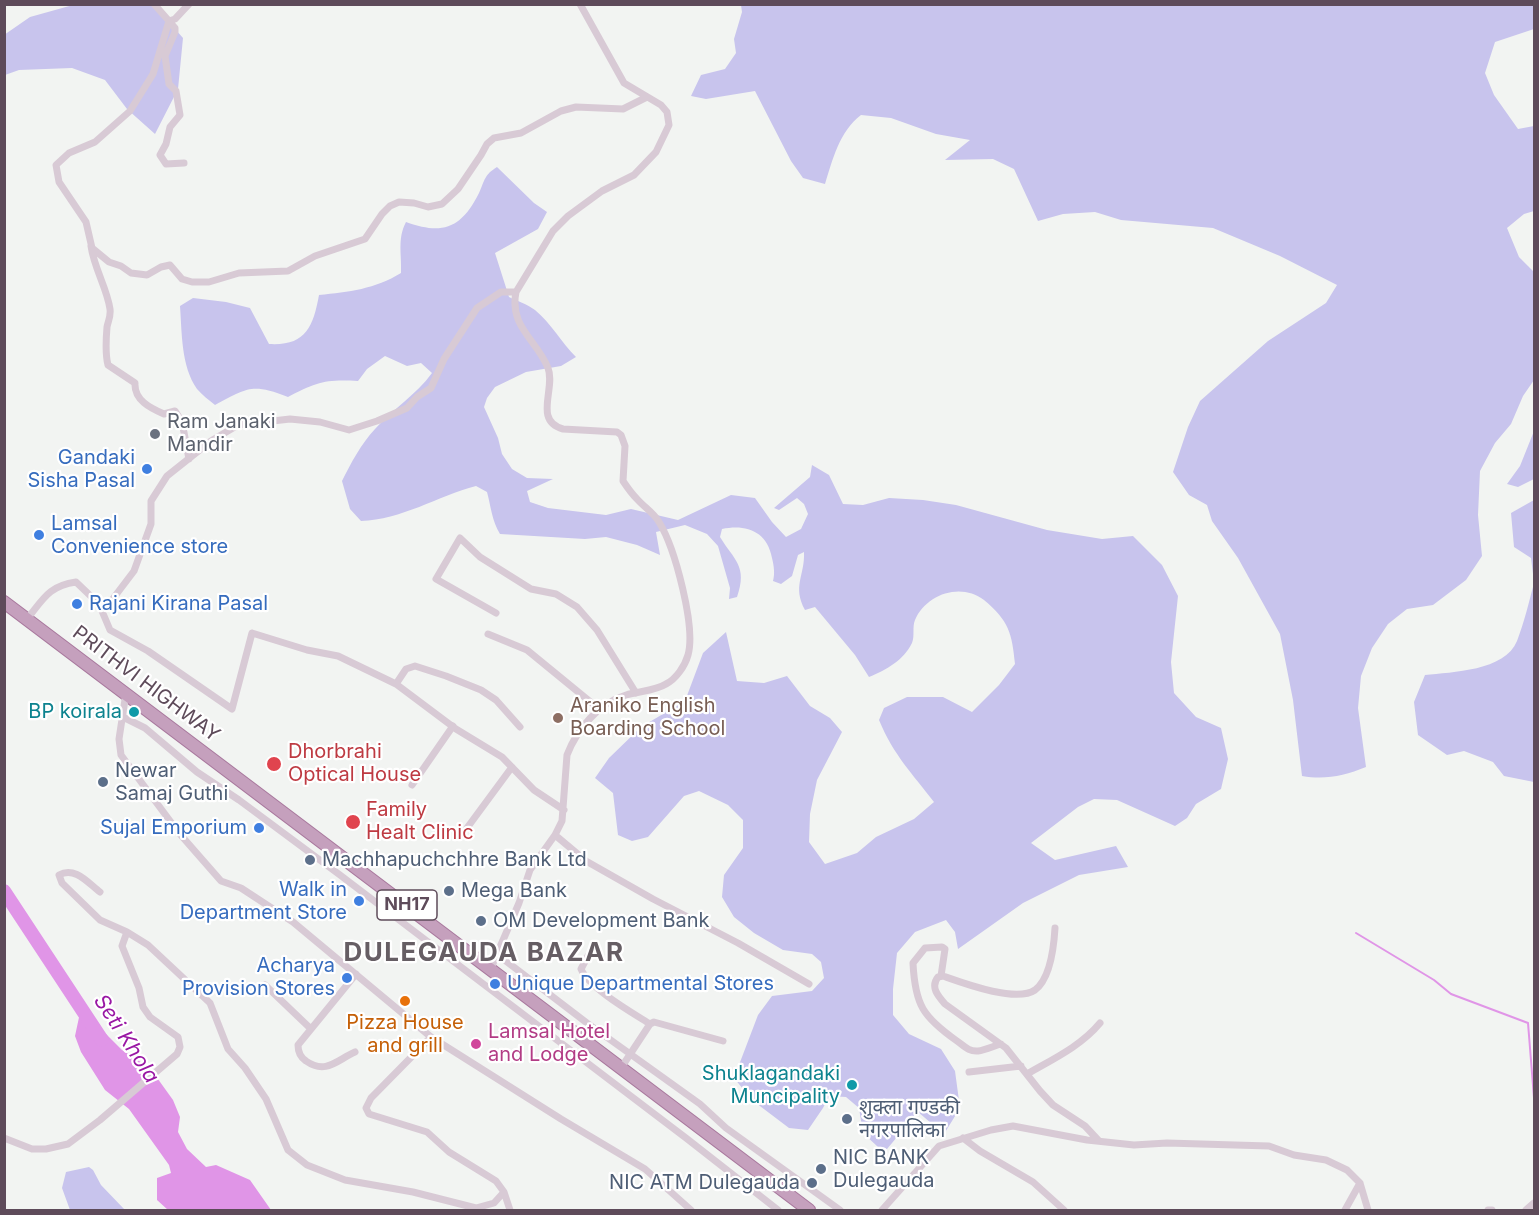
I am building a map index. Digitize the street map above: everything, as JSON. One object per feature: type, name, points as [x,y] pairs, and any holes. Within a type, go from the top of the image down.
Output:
[{"type":"highway","name":"PRITHVI HIGHWAY","points":[[4,602],[809,1210]]},
{"type":"street","points":[[154,4],[175,28],[165,56],[169,84],[176,91],[180,116],[170,127],[160,156],[166,164],[184,163]]},
{"type":"street","points":[[169,21],[176,19],[189,4]]},
{"type":"street","points":[[491,969],[519,903],[530,870],[562,821],[567,755],[571,746],[586,723],[599,709],[625,695],[667,684],[675,678],[688,656],[690,644],[688,617],[674,555],[659,522],[623,481],[625,451],[621,435],[618,432],[607,430],[558,428],[548,419],[546,413],[550,376],[548,367],[516,316],[514,304],[516,292],[553,231],[568,216],[602,191],[634,175],[656,152],[668,129],[667,112],[661,105],[624,82],[580,4]]},
{"type":"street","points":[[169,21],[153,74],[130,111],[95,142],[69,153],[56,165],[59,182],[87,222],[92,255],[110,306],[110,318],[107,325],[108,364],[135,383],[137,395],[144,404],[164,414],[175,411],[182,422],[189,459]]},
{"type":"street","points":[[91,245],[109,262],[131,273],[147,274],[170,265],[182,279],[192,282],[209,282],[238,273],[288,271],[315,256],[365,239],[382,214],[390,206],[399,202],[428,207],[442,204],[458,189],[487,144],[494,138],[521,133],[561,111],[576,107],[623,109],[647,97]]},
{"type":"street","points":[[99,604],[112,600],[134,571],[151,524],[151,501],[167,476],[211,441],[238,425],[290,419],[320,422],[349,430],[406,408],[431,388],[444,359],[477,308],[501,292],[516,292]]},
{"type":"street","points":[[496,613],[436,579],[460,538],[480,557],[531,589],[556,594],[577,607],[597,630],[636,693]]},
{"type":"street","points":[[27,619],[49,592],[60,585],[76,582],[99,604],[110,630],[148,651],[232,710],[252,633],[306,650],[338,656],[396,684],[453,726],[492,750],[534,790],[564,810]]},
{"type":"street","points":[[488,634],[527,650],[599,709]]},
{"type":"street","points":[[396,684],[406,669],[415,666],[446,676],[481,690],[496,700],[520,727]]},
{"type":"street","points":[[126,693],[119,740],[121,755],[179,833],[221,881],[241,888],[293,922],[431,1037],[645,1169],[691,1210]]},
{"type":"street","points":[[123,717],[145,728],[197,772],[239,800],[340,875],[778,1210]]},
{"type":"street","points":[[412,785],[453,726]]},
{"type":"street","points":[[467,828],[512,767]]},
{"type":"street","points":[[555,835],[586,861],[809,984]]},
{"type":"street","points":[[100,892],[74,872],[59,875],[62,883],[100,920],[127,932],[148,945],[210,1003],[228,1049],[245,1068],[266,1099],[288,1150],[306,1165],[345,1180],[413,1192],[476,1208],[494,1203],[504,1192]]},
{"type":"street","points":[[941,976],[1003,993],[1024,993],[1035,990],[1042,981],[1054,953],[1055,928]]},
{"type":"street","points":[[4,1138],[32,1149],[46,1149],[69,1144],[177,1054],[180,1047],[178,1037],[150,1017],[143,1007],[139,988],[122,946],[127,932]]},
{"type":"street","points":[[1001,1044],[978,1051],[969,1050],[932,1023],[923,1012],[914,981],[913,963],[925,948],[942,946],[945,949],[941,976],[935,980],[934,987],[937,996],[955,1012],[1001,1044],[1053,1105],[1084,1126],[1099,1141]]},
{"type":"street","points":[[498,955],[700,1104],[726,1128],[840,1210]]},
{"type":"street","points":[[588,956],[581,969],[585,977],[617,1003],[650,1024],[659,1022],[723,1041]]},
{"type":"street","points":[[355,1052],[340,1062],[325,1067],[312,1065],[301,1058],[298,1045],[356,974]]},
{"type":"street","points":[[265,986],[311,1029]]},
{"type":"street","points":[[1027,1074],[1077,1045],[1100,1023]]},
{"type":"street","points":[[621,1068],[650,1024]]},
{"type":"street","points":[[431,1037],[371,1098],[366,1108],[369,1114],[427,1132],[449,1152],[496,1181],[504,1192],[510,1210]]},
{"type":"street","points":[[969,1072],[1021,1066]]},
{"type":"street","points":[[882,1210],[939,1146],[1013,1126],[1134,1145],[1167,1143],[1269,1146],[1294,1155],[1326,1160],[1347,1170],[1360,1183],[1368,1210]]},
{"type":"street","points":[[963,1138],[980,1151],[1033,1182],[1064,1210]]},
{"type":"street","points":[[1345,1210],[1360,1183]]},
{"type":"street","points":[[1526,1210],[1534,1203]]},
{"type":"shaded area","points":[[73,5],[154,5],[183,38],[178,89],[155,134],[127,109],[105,80],[72,68],[19,70],[5,75],[4,35],[30,17]]},
{"type":"shaded area","points":[[741,5],[1534,5],[1534,29],[1495,42],[1485,73],[1494,95],[1518,129],[1534,126],[1534,211],[1524,214],[1507,228],[1519,257],[1534,272],[1534,380],[1523,396],[1511,424],[1495,443],[1480,471],[1478,515],[1482,556],[1466,580],[1433,605],[1407,609],[1388,624],[1372,648],[1361,676],[1358,708],[1366,767],[1334,776],[1319,778],[1302,776],[1293,700],[1280,634],[1238,558],[1212,521],[1207,505],[1189,495],[1173,472],[1188,427],[1200,401],[1268,341],[1326,303],[1337,285],[1280,256],[1213,228],[1121,220],[1095,212],[1063,214],[1038,221],[1014,169],[993,159],[945,160],[970,140],[936,134],[891,118],[861,115],[847,129],[842,138],[825,184],[803,178],[791,161],[755,91],[706,99],[691,96],[701,75],[725,69],[736,53],[734,39],[742,12]]},
{"type":"shaded area","points":[[497,167],[534,203],[547,212],[538,229],[495,253],[509,297],[529,306],[541,315],[576,357],[561,366],[526,372],[495,387],[484,407],[498,438],[502,454],[512,469],[527,478],[553,479],[527,491],[530,502],[548,508],[606,515],[631,509],[678,520],[731,495],[755,498],[786,537],[801,529],[808,514],[804,504],[797,498],[779,510],[774,508],[810,477],[812,465],[829,475],[843,504],[863,505],[889,498],[923,500],[956,505],[1047,530],[1102,539],[1133,536],[1162,565],[1178,596],[1171,662],[1174,693],[1196,717],[1221,728],[1228,759],[1221,789],[1196,804],[1187,818],[1175,826],[1117,800],[1094,799],[1078,807],[1031,843],[1055,860],[1116,846],[1128,867],[1079,875],[1023,903],[958,949],[955,932],[946,920],[915,932],[897,953],[893,1015],[909,1034],[941,1049],[955,1071],[960,1108],[944,1134],[918,1112],[887,1149],[878,1147],[863,1133],[859,1108],[846,1097],[829,1096],[808,1130],[789,1128],[752,1100],[734,1078],[758,1015],[772,996],[812,991],[824,978],[821,962],[812,954],[783,950],[754,933],[734,917],[722,897],[724,875],[743,848],[743,820],[728,805],[699,791],[684,796],[648,837],[632,841],[618,835],[613,793],[595,778],[609,758],[641,727],[685,701],[703,653],[726,632],[737,681],[764,683],[787,676],[810,706],[830,718],[842,732],[817,780],[810,814],[809,842],[825,864],[857,853],[876,837],[914,819],[934,802],[904,764],[885,733],[879,720],[884,708],[907,697],[943,697],[972,712],[999,685],[1015,664],[1008,628],[999,614],[984,600],[965,592],[945,594],[936,598],[927,603],[915,620],[913,640],[909,649],[888,668],[869,677],[855,655],[815,607],[805,610],[801,602],[799,587],[804,552],[798,555],[792,576],[781,584],[773,581],[774,567],[765,541],[747,529],[722,529],[720,537],[738,564],[741,578],[737,597],[729,599],[730,588],[718,546],[707,534],[685,525],[656,532],[660,555],[637,545],[606,537],[585,539],[500,534],[493,519],[487,492],[476,486],[390,517],[361,521],[350,509],[342,481],[370,435],[432,373],[421,363],[407,366],[385,356],[367,369],[358,381],[322,383],[288,397],[266,390],[250,389],[215,405],[197,389],[192,380],[183,349],[180,306],[193,298],[250,308],[269,344],[291,342],[305,333],[310,326],[319,295],[372,286],[401,273],[401,241],[406,222],[430,228],[449,226],[465,215],[487,175]]},
{"type":"shaded area","points":[[1534,431],[1534,479],[1518,487],[1507,484],[1520,466]]},
{"type":"shaded area","points":[[1534,500],[1534,582],[1531,558],[1514,547],[1511,513]]},
{"type":"shaded area","points":[[1534,583],[1534,782],[1504,776],[1493,762],[1464,751],[1447,755],[1418,735],[1414,702],[1425,675],[1477,668],[1501,659],[1511,651],[1520,634]]},
{"type":"shaded area","points":[[81,1008],[92,1025],[106,1034],[122,1050],[150,1068],[173,1100],[180,1117],[178,1132],[187,1149],[206,1167],[216,1165],[250,1180],[271,1210],[168,1210],[157,1200],[157,1178],[171,1173],[169,1165],[129,1109],[105,1090],[81,1052],[75,1036]]},
{"type":"shaded area","points":[[89,1167],[101,1185],[125,1210],[70,1210],[62,1188],[66,1172]]},
{"type":"waterway","name":"Seti Khola","points":[[4,891],[102,1040]]},
{"type":"waterway","points":[[1356,933],[1434,980],[1451,994],[1528,1023],[1534,1098]]},
{"type":"place","name":"Ram Janaki Mandir","points":[[155,434]]},
{"type":"place","name":"Gandaki Sisha Pasal","points":[[147,469]]},
{"type":"place","name":"Lamsal Convenience store","points":[[39,535]]},
{"type":"place","name":"Rajani Kirana Pasal","points":[[77,604]]},
{"type":"place","name":"BP koirala","points":[[134,712]]},
{"type":"place","name":"Araniko English Boarding School","points":[[558,718]]},
{"type":"place","name":"Dhorbrahi Optical House","points":[[274,764]]},
{"type":"place","name":"Newar Samaj Guthi","points":[[103,782]]},
{"type":"place","name":"Family Healt Clinic","points":[[353,822]]},
{"type":"place","name":"Sujal Emporium","points":[[259,828]]},
{"type":"place","name":"Machhapuchchhre Bank Ltd","points":[[310,860]]},
{"type":"place","name":"Mega Bank","points":[[449,891]]},
{"type":"place","name":"Walk in Department Store","points":[[359,901]]},
{"type":"place","name":"OM Development Bank","points":[[481,921]]},
{"type":"place","name":"Acharya Provision Stores","points":[[347,978]]},
{"type":"place","name":"Unique Departmental Stores","points":[[495,984]]},
{"type":"place","name":"Pizza House and grill","points":[[405,1001]]},
{"type":"place","name":"Lamsal Hotel and Lodge","points":[[476,1044]]},
{"type":"place","name":"Shuklagandaki Muncipality","points":[[852,1085]]},
{"type":"place","name":"शुक्ला गण्डकी नगरपालिका","points":[[847,1119]]},
{"type":"place","name":"NIC BANK Dulegauda","points":[[821,1169]]},
{"type":"place","name":"NIC ATM Dulegauda","points":[[812,1183]]},
{"type":"district","name":"DULEGAUDA BAZAR","points":[[484,953]]}]
